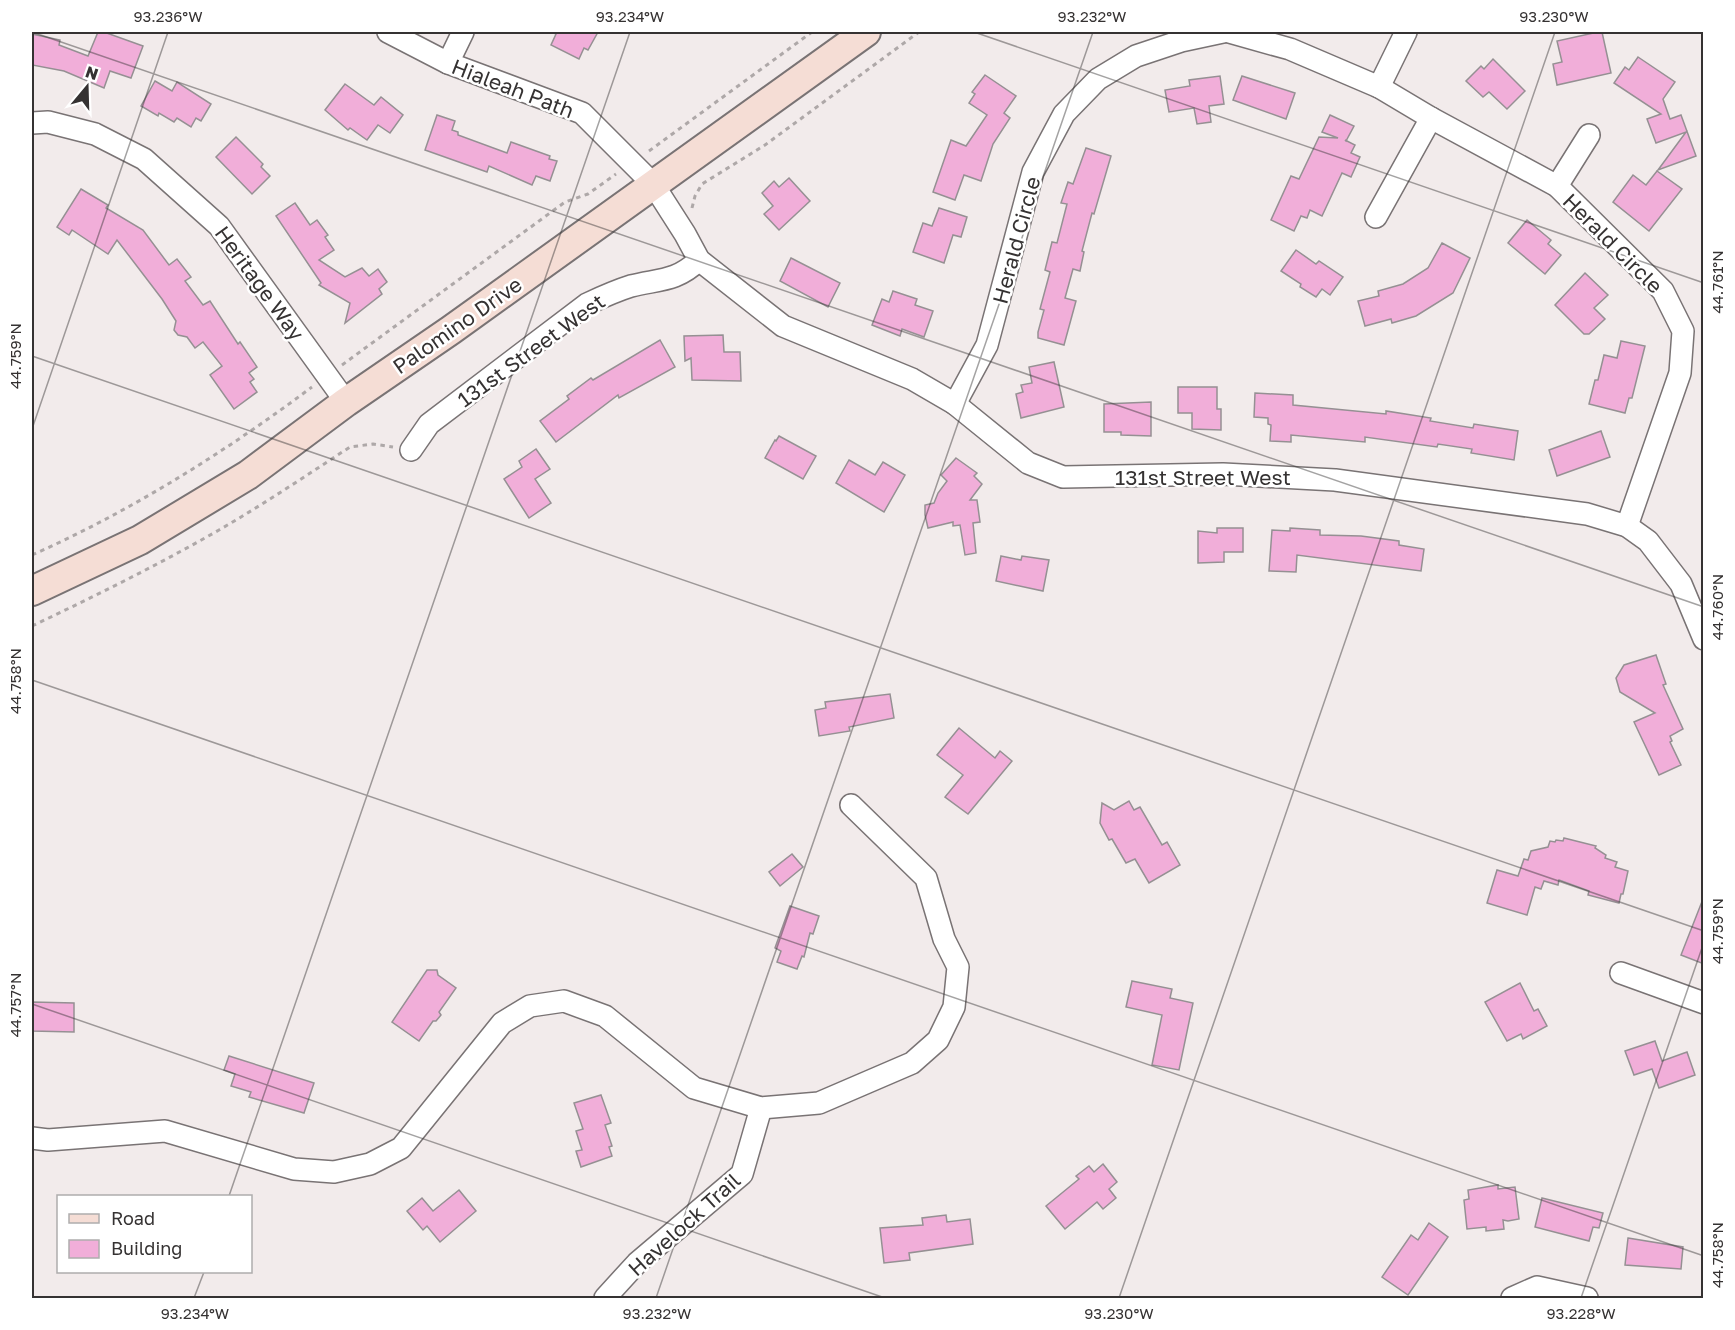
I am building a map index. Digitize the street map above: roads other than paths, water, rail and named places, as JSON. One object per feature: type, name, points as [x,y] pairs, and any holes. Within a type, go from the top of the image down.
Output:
[{"type":"street","name":"Hialeah Path","points":[[388,32],[448,63],[582,113],[653,184]]},
{"type":"street","points":[[448,63],[463,32]]},
{"type":"street","name":"Palomino Drive","points":[[32,591],[140,540],[248,475],[346,402],[451,330],[866,32]]},
{"type":"street","name":"Herald Circle","points":[[955,404],[987,345],[1033,172],[1064,114],[1098,79],[1136,56],[1182,41],[1223,32]]},
{"type":"street","name":"Herald Circle","points":[[1228,32],[1290,49],[1379,87],[1431,118],[1557,186],[1663,291],[1683,332],[1680,373],[1627,526]]},
{"type":"street","points":[[1379,87],[1406,32]]},
{"type":"street","points":[[1376,217],[1431,118]]},
{"type":"street","name":"Heritage Way","points":[[32,123],[48,122],[95,134],[144,159],[219,226],[346,402]]},
{"type":"street","points":[[1557,186],[1589,135]]},
{"type":"street","name":"131st Street West","points":[[653,184],[699,260],[783,326],[912,379],[955,404],[1028,463],[1063,477],[1223,474],[1335,480],[1587,514],[1627,526],[1648,541],[1681,584],[1704,639]]},
{"type":"street","name":"131st Street West","points":[[411,450],[429,424],[587,304],[610,292],[634,285],[666,280],[689,270],[699,260]]},
{"type":"street","points":[[32,1138],[48,1140],[165,1131],[294,1169],[334,1172],[370,1164],[401,1148],[502,1023],[530,1006],[564,1001],[605,1016],[694,1088],[761,1108],[819,1103],[912,1063],[939,1040],[954,1007],[958,966],[944,939],[926,878],[851,805]]},
{"type":"street","points":[[1621,973],[1704,1003]]},
{"type":"street","name":"Havelock Trail","points":[[605,1299],[637,1263],[742,1174],[761,1108]]},
{"type":"street","points":[[1512,1299],[1538,1287],[1587,1299]]}]
